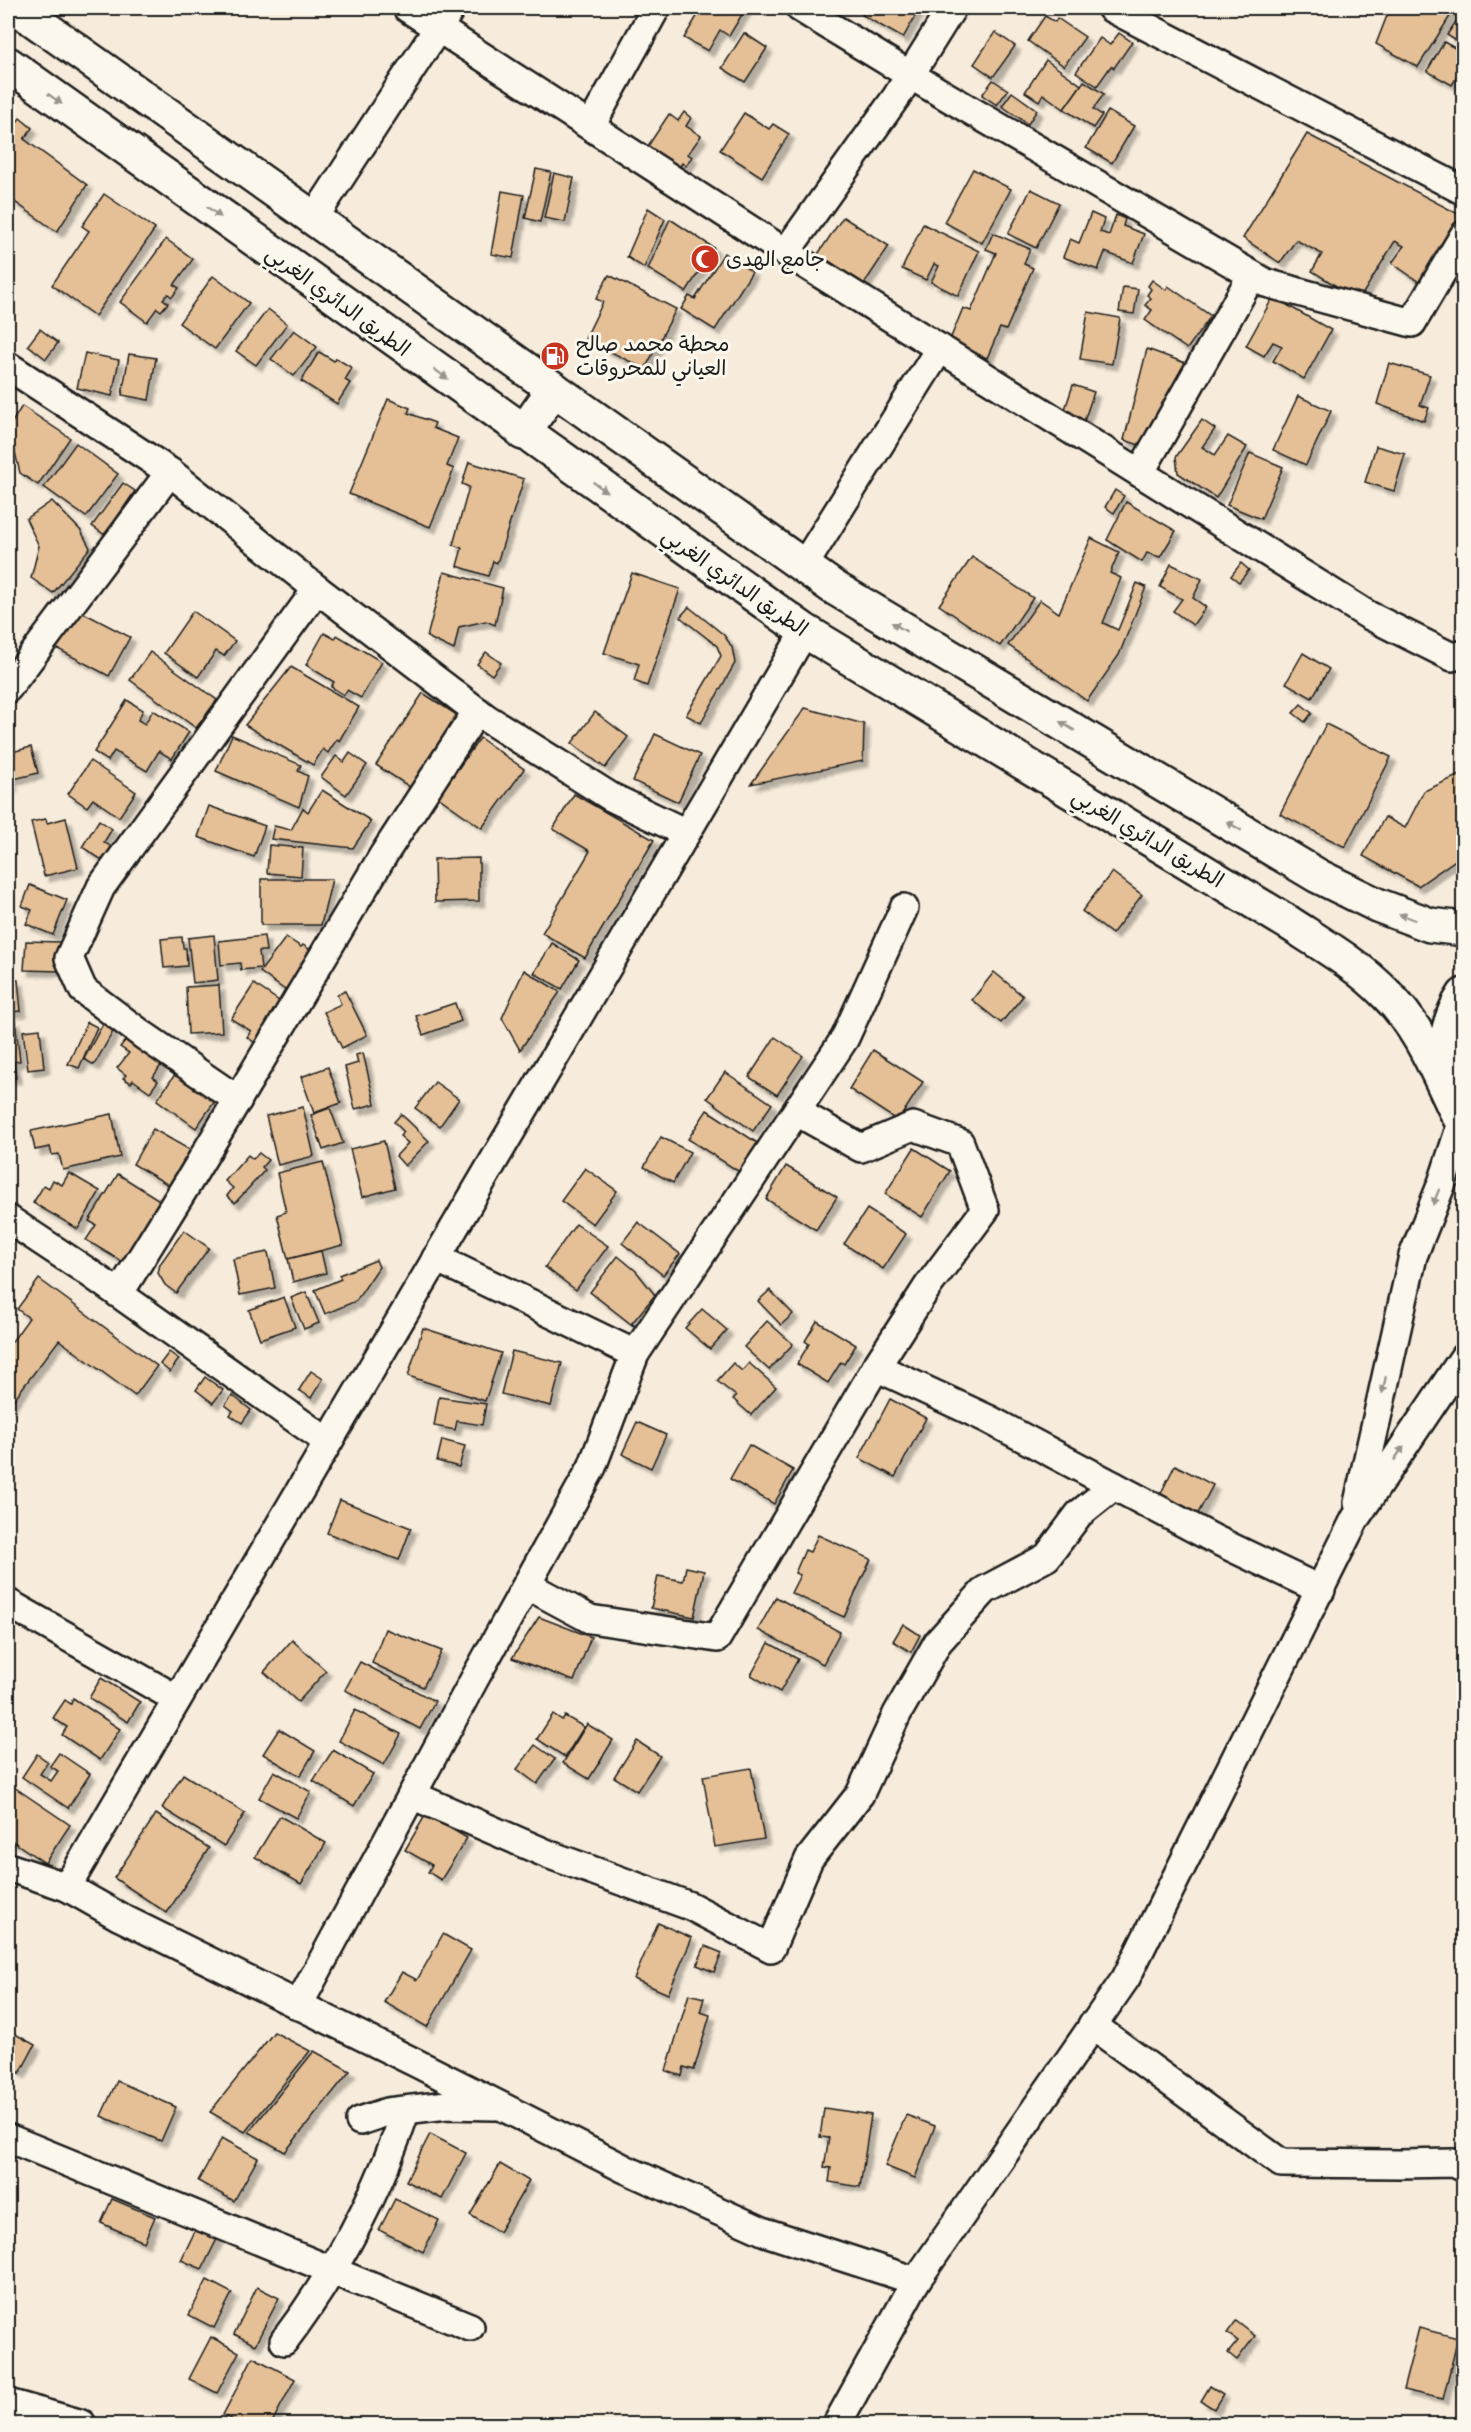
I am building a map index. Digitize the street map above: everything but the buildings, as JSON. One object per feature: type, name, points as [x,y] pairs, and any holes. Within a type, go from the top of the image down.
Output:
[{"type":"main road","points":[[17,8],[833,587],[1318,876],[1377,905],[1430,925],[1464,929]]},
{"type":"main road","name":"الطريق الدائري الغربي","points":[[8,64],[523,433],[805,631],[1279,917],[1349,962],[1388,995],[1422,1041],[1458,1114]]},
{"type":"main road","points":[[523,433],[554,389]]},
{"type":"main road","points":[[1458,1114],[1445,1052],[1454,1009],[1464,995]]},
{"type":"street","points":[[407,8],[445,18],[591,126],[786,252],[1368,615],[1452,657],[1464,654]]},
{"type":"street","points":[[591,126],[656,8]]},
{"type":"street","points":[[800,8],[1266,283],[1412,323],[1464,235]]},
{"type":"street","points":[[786,252],[910,75],[952,8]]},
{"type":"street","points":[[1112,8],[1464,191]]},
{"type":"street","points":[[314,218],[445,18]]},
{"type":"street","points":[[1140,473],[1252,275]]},
{"type":"street","points":[[803,567],[940,348]]},
{"type":"street","points":[[8,366],[170,472],[317,590],[477,711],[611,797],[686,833]]},
{"type":"street","points":[[8,688],[170,472]]},
{"type":"street","points":[[238,1100],[143,1035],[83,990],[69,958],[101,887],[317,590]]},
{"type":"street","points":[[67,1887],[805,631]]},
{"type":"street","points":[[119,1294],[238,1100],[384,854],[477,711]]},
{"type":"street","points":[[298,2006],[592,1467],[635,1354],[845,1038],[904,908]]},
{"type":"street","points":[[526,1585],[590,1619],[717,1638],[876,1367],[928,1286],[984,1210],[960,1143],[913,1126],[861,1148],[797,1112]]},
{"type":"street","points":[[1355,1519],[1413,1256],[1458,1114]]},
{"type":"street","points":[[8,1219],[119,1294],[328,1442]]},
{"type":"street","points":[[436,1258],[635,1354]]},
{"type":"street","points":[[837,2424],[916,2281],[1126,1978],[1355,1519],[1464,1357]]},
{"type":"street","points":[[876,1367],[988,1419],[1214,1539],[1321,1590]]},
{"type":"street","points":[[412,1795],[550,1856],[690,1906],[771,1948],[809,1859],[860,1794],[897,1714],[938,1642],[984,1590],[1047,1557],[1079,1514],[1114,1486]]},
{"type":"street","points":[[8,1603],[177,1699]]},
{"type":"street","points":[[8,1867],[67,1887],[120,1917],[625,2169],[765,2232],[916,2281]]},
{"type":"street","points":[[1092,2025],[1281,2163],[1454,2163],[1464,2168]]},
{"type":"street","points":[[360,2121],[387,2112],[447,2105],[502,2106]]},
{"type":"street","points":[[284,2341],[347,2245],[391,2155],[406,2110]]},
{"type":"street","points":[[8,2138],[470,2327]]},
{"type":"street","points":[[8,2403],[81,2424]]},
{"type":"place","name":"جامع الهدى","points":[[705,259]]},
{"type":"place","name":"محطة محمد صالح العياني للمحروقات","points":[[555,356]]}]
